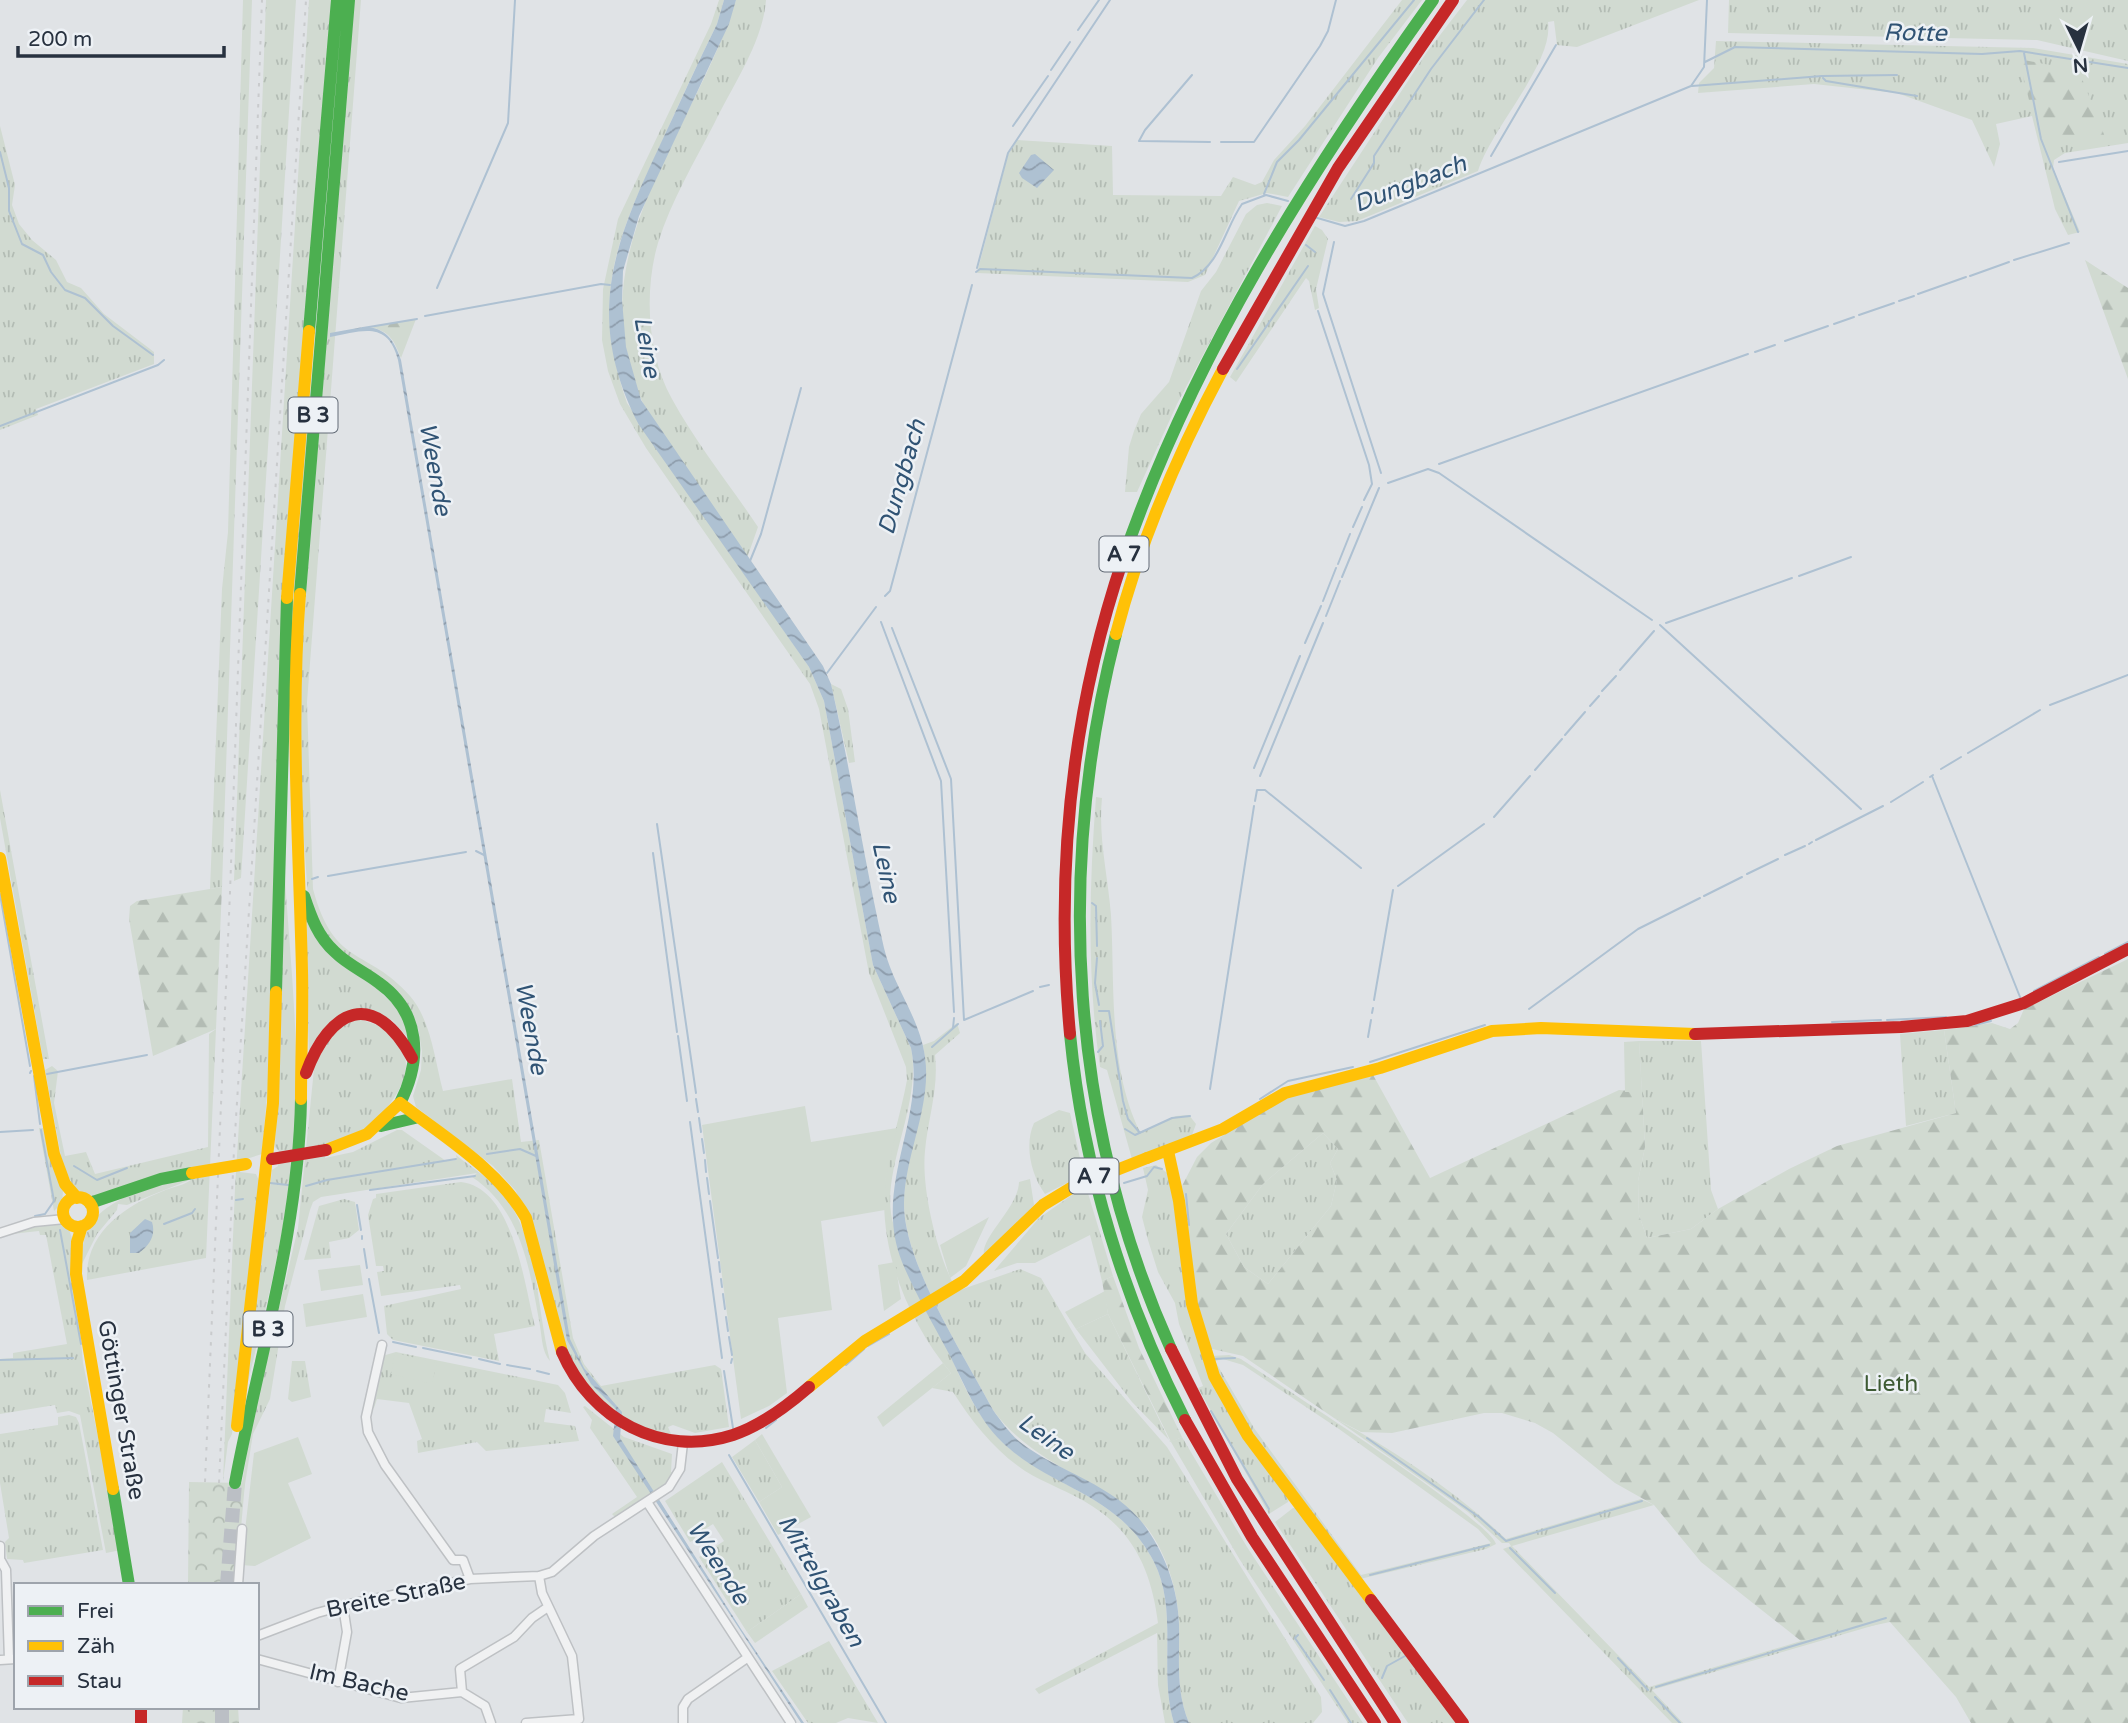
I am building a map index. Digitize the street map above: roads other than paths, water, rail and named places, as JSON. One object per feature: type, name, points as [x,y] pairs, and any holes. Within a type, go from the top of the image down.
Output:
[{"type":"main road","name":"B 3","points":[[302,1021],[293,937],[282,765],[288,571],[337,0]]},
{"type":"main road","name":"B 3","points":[[270,1159],[238,1411],[235,1480],[254,1382],[288,1242],[298,1177],[302,1021],[295,745],[296,643],[349,0]]},
{"type":"main road","name":"A 7","points":[[1375,1723],[1223,1489],[1188,1426],[1147,1340],[1115,1252],[1090,1162],[1073,1070],[1064,975],[1063,879],[1071,783],[1087,688],[1110,597],[1134,528],[1177,426],[1282,227],[1433,0]]},
{"type":"main road","name":"A 7","points":[[1395,1723],[1247,1499],[1201,1415],[1144,1287],[1113,1188],[1094,1098],[1082,1007],[1078,912],[1083,816],[1096,722],[1117,628],[1146,538],[1185,447],[1296,236],[1320,194],[1453,0]]},
{"type":"main road","points":[[270,1159],[278,1007],[282,765]]},
{"type":"main road","name":"Göttinger Straße","points":[[0,858],[54,1154],[65,1184],[71,1213],[76,1242],[76,1274],[129,1583]]},
{"type":"main road","points":[[71,1213],[91,1219],[91,1207],[161,1179],[326,1150],[355,1142],[377,1127],[398,1104],[413,1077],[415,1064],[416,1041],[407,1011],[387,989],[345,961],[321,937],[310,914],[299,874]]},
{"type":"main road","points":[[398,1104],[492,1171],[521,1208],[533,1237],[561,1352],[586,1394],[604,1412],[627,1428],[649,1437],[683,1443],[719,1440],[760,1423],[856,1347],[960,1284],[978,1270],[1032,1212],[1071,1188],[1223,1129],[1285,1093],[1380,1068],[1504,1028],[1661,1035],[1901,1027],[1967,1021],[2016,1007],[2128,949]]},
{"type":"main road","points":[[302,1084],[323,1035],[337,1023],[352,1017],[369,1015],[387,1021],[402,1036],[415,1064]]},
{"type":"main road","points":[[377,1127],[418,1120]]},
{"type":"main road","points":[[1168,1151],[1180,1195],[1195,1317],[1205,1353],[1218,1384],[1254,1444],[1463,1723]]},
{"type":"main road","name":"Göttinger Straße","points":[[71,1213],[91,1207]]},
{"type":"street","points":[[0,1232],[71,1213]]},
{"type":"street","points":[[382,1345],[366,1418],[368,1432],[390,1472],[453,1560],[463,1560],[470,1579]]},
{"type":"street","points":[[526,1723],[582,1721],[572,1657],[548,1607],[539,1576],[557,1570],[594,1536],[661,1493],[676,1478],[683,1443]]},
{"type":"street","points":[[649,1501],[791,1723]]},
{"type":"street","points":[[238,1583],[242,1529]]},
{"type":"street","points":[[0,1546],[0,1561],[6,1570],[8,1659]]},
{"type":"street","name":"Breite Straße","points":[[259,1635],[343,1606],[470,1579],[539,1576]]},
{"type":"street","points":[[338,1682],[347,1632],[343,1606]]},
{"type":"street","points":[[491,1723],[482,1703],[462,1692],[459,1672],[463,1666],[514,1637],[532,1618],[548,1607]]},
{"type":"street","points":[[683,1723],[683,1707],[688,1699],[747,1658]]},
{"type":"street","name":"Im Bache","points":[[259,1660],[405,1698],[462,1692]]},
{"type":"water","points":[[724,0],[736,0],[729,24],[639,216],[623,271],[622,300],[626,347],[641,400],[823,666],[831,684],[884,948],[918,1029],[925,1057],[925,1093],[905,1184],[904,1203],[906,1227],[924,1280],[993,1410],[1009,1431],[1035,1453],[1120,1501],[1135,1514],[1154,1539],[1170,1574],[1176,1599],[1180,1686],[1189,1723],[1174,1723],[1168,1683],[1165,1601],[1154,1562],[1122,1520],[1021,1458],[993,1433],[972,1400],[902,1262],[894,1234],[893,1207],[912,1102],[914,1075],[911,1048],[873,965],[824,701],[809,667],[639,425],[622,387],[612,351],[609,316],[611,283],[618,250],[643,181],[717,24]]},
{"type":"water","points":[[1035,154],[1054,170],[1037,188],[1019,173],[1031,155]]},
{"type":"water","points":[[363,327],[378,329],[388,336],[395,346],[401,360],[570,1339],[584,1368],[622,1412],[620,1438],[804,1723],[801,1723],[613,1436],[616,1409],[591,1384],[567,1340],[398,360],[394,347],[381,334],[363,331],[330,337],[330,333]]},
{"type":"water","points":[[145,1219],[152,1222],[151,1239],[139,1253],[130,1253],[130,1233]]},
{"type":"waterway","points":[[437,288],[508,123],[515,0]]},
{"type":"waterway","points":[[1078,30],[1099,0]]},
{"type":"waterway","points":[[977,268],[1008,153],[1110,0]]},
{"type":"waterway","points":[[1221,142],[1254,142],[1320,46],[1328,31],[1336,0]]},
{"type":"waterway","points":[[1264,194],[1277,162],[1299,140],[1414,0]]},
{"type":"waterway","points":[[1351,199],[1374,163],[1374,156],[1431,69],[1484,0]]},
{"type":"waterway","name":"Dungbach","points":[[1314,217],[1345,226],[1364,221],[1691,86],[1704,67],[1707,0]]},
{"type":"waterway","points":[[1051,70],[1070,42]]},
{"type":"waterway","points":[[1491,156],[1556,45]]},
{"type":"waterway","name":"Rotte","points":[[1705,62],[1735,47],[1982,54],[2020,51],[2128,68]]},
{"type":"waterway","points":[[2024,53],[2041,139],[2078,232]]},
{"type":"waterway","points":[[1192,75],[1145,130],[1139,141],[1210,142]]},
{"type":"waterway","points":[[1692,86],[1822,76],[1897,75]]},
{"type":"waterway","points":[[1013,126],[1048,76]]},
{"type":"waterway","points":[[1823,78],[1826,81],[1917,96]]},
{"type":"waterway","points":[[2059,162],[2128,151]]},
{"type":"waterway","name":"Weende","points":[[0,152],[9,188],[9,211],[22,244],[43,255],[51,272],[65,290],[85,298],[113,326],[153,355]]},
{"type":"waterway","name":"Dungbach","points":[[976,272],[980,269],[1192,278],[1216,255],[1242,204],[1266,195],[1288,201]]},
{"type":"waterway","points":[[1334,242],[1323,294],[1381,473]]},
{"type":"waterway","points":[[2014,260],[2069,243]]},
{"type":"waterway","points":[[1306,245],[1315,252]]},
{"type":"waterway","points":[[1970,276],[2009,262]]},
{"type":"waterway","points":[[1237,369],[1308,266]]},
{"type":"waterway","points":[[1918,294],[1966,277]]},
{"type":"waterway","points":[[425,316],[601,284],[610,285]]},
{"type":"waterway","name":"Dungbach","points":[[885,596],[890,591],[972,285]]},
{"type":"waterway","points":[[1899,301],[1914,296]]},
{"type":"waterway","points":[[1859,315],[1894,303]]},
{"type":"waterway","points":[[1318,311],[1369,465],[1372,484],[1364,500]]},
{"type":"waterway","points":[[1834,324],[1854,317]]},
{"type":"waterway","points":[[363,328],[417,319]]},
{"type":"waterway","points":[[1785,341],[1828,326]]},
{"type":"waterway","points":[[1755,352],[1775,345]]},
{"type":"waterway","points":[[1439,464],[1748,354]]},
{"type":"waterway","points":[[0,426],[158,365],[164,360]]},
{"type":"waterway","points":[[750,561],[761,534],[801,388]]},
{"type":"waterway","points":[[1388,483],[1428,469],[1439,473],[1652,620]]},
{"type":"waterway","points":[[1342,577],[1379,488]]},
{"type":"waterway","points":[[1353,527],[1362,507]]},
{"type":"waterway","points":[[1338,564],[1350,534]]},
{"type":"waterway","points":[[1799,576],[1851,557]]},
{"type":"waterway","points":[[1323,601],[1336,568]]},
{"type":"waterway","points":[[1666,623],[1792,578]]},
{"type":"waterway","points":[[1326,616],[1340,581]]},
{"type":"waterway","points":[[1305,643],[1321,606]]},
{"type":"waterway","name":"Dungbach","points":[[827,673],[876,607]]},
{"type":"waterway","points":[[881,622],[941,781],[954,1012]]},
{"type":"waterway","points":[[1260,776],[1323,623]]},
{"type":"waterway","points":[[1660,625],[1861,809]]},
{"type":"waterway","points":[[892,628],[951,779],[964,1020],[1033,991]]},
{"type":"waterway","points":[[1620,670],[1654,631]]},
{"type":"waterway","points":[[1254,768],[1300,656]]},
{"type":"waterway","points":[[2050,705],[2128,675]]},
{"type":"waterway","points":[[1602,691],[1616,676]]},
{"type":"waterway","points":[[1590,706],[1599,696]]},
{"type":"waterway","points":[[1968,753],[2040,710]]},
{"type":"waterway","points":[[1565,735],[1585,712]]},
{"type":"waterway","points":[[1535,770],[1562,739]]},
{"type":"waterway","points":[[1941,769],[1961,757]]},
{"type":"waterway","points":[[1494,817],[1530,776]]},
{"type":"waterway","points":[[1932,776],[2020,997]]},
{"type":"waterway","points":[[1891,802],[1923,782]]},
{"type":"waterway","points":[[1255,801],[1257,790],[1265,790],[1361,868]]},
{"type":"waterway","points":[[1210,1089],[1254,806]]},
{"type":"waterway","points":[[1816,840],[1883,806]]},
{"type":"waterway","points":[[657,824],[696,1093]]},
{"type":"waterway","points":[[1398,886],[1484,824]]},
{"type":"waterway","points":[[1785,855],[1805,846]]},
{"type":"waterway","points":[[476,851],[484,855]]},
{"type":"waterway","points":[[328,876],[466,852]]},
{"type":"waterway","points":[[653,853],[677,1032]]},
{"type":"waterway","points":[[1747,874],[1778,859]]},
{"type":"waterway","points":[[312,879],[318,877]]},
{"type":"waterway","points":[[1704,896],[1742,877]]},
{"type":"waterway","points":[[1374,1000],[1393,890]]},
{"type":"waterway","points":[[0,894],[30,1066]]},
{"type":"waterway","points":[[1529,1009],[1638,929],[1700,898]]},
{"type":"waterway","points":[[1092,903],[1096,906],[1097,946]]},
{"type":"waterway","points":[[2105,954],[2128,942]]},
{"type":"waterway","points":[[2034,991],[2099,957]]},
{"type":"waterway","points":[[1097,958],[1095,983],[1099,1005]]},
{"type":"waterway","points":[[1040,987],[1049,985]]},
{"type":"waterway","points":[[1372,1013],[1373,1008]]},
{"type":"waterway","points":[[1099,1011],[1109,1011],[1123,1101],[1128,1119],[1140,1133]]},
{"type":"waterway","points":[[1887,1020],[1946,1017]]},
{"type":"waterway","points":[[953,1028],[954,1018]]},
{"type":"waterway","points":[[1368,1037],[1371,1020]]},
{"type":"waterway","points":[[1832,1022],[1881,1020]]},
{"type":"waterway","points":[[1098,1052],[1103,1046],[1100,1021]]},
{"type":"waterway","points":[[1975,1025],[1991,1021]]},
{"type":"waterway","points":[[932,1047],[958,1024]]},
{"type":"waterway","points":[[1370,1062],[1485,1025]]},
{"type":"waterway","points":[[678,1036],[687,1101]]},
{"type":"waterway","points":[[47,1074],[147,1055]]},
{"type":"waterway","points":[[1260,1099],[1288,1081],[1353,1067]]},
{"type":"waterway","points":[[34,1076],[40,1124]]},
{"type":"waterway","points":[[696,1099],[698,1112]]},
{"type":"waterway","points":[[1125,1129],[1135,1135],[1172,1118],[1190,1116]]},
{"type":"waterway","points":[[699,1118],[701,1132]]},
{"type":"waterway","points":[[690,1122],[722,1358]]},
{"type":"waterway","points":[[0,1132],[33,1130]]},
{"type":"waterway","points":[[35,1216],[45,1214],[54,1201],[41,1130]]},
{"type":"waterway","points":[[702,1139],[704,1153]]},
{"type":"waterway","points":[[487,1154],[520,1149],[536,1156]]},
{"type":"waterway","points":[[306,1186],[327,1180],[456,1159]]},
{"type":"waterway","points":[[705,1160],[706,1172]]},
{"type":"waterway","points":[[74,1166],[97,1180],[127,1168]]},
{"type":"waterway","points":[[1124,1183],[1147,1176],[1154,1167],[1162,1169]]},
{"type":"waterway","points":[[370,1190],[475,1176]]},
{"type":"waterway","points":[[707,1178],[709,1194]]},
{"type":"waterway","points":[[270,1183],[288,1185]]},
{"type":"waterway","points":[[1186,1194],[1189,1225]]},
{"type":"waterway","points":[[236,1200],[243,1199]]},
{"type":"waterway","points":[[710,1201],[718,1258]]},
{"type":"waterway","points":[[357,1205],[361,1230]]},
{"type":"waterway","points":[[164,1224],[192,1213],[195,1209]]},
{"type":"waterway","points":[[60,1230],[81,1344]]},
{"type":"waterway","points":[[364,1249],[367,1268]]},
{"type":"waterway","points":[[719,1262],[720,1272]]},
{"type":"waterway","points":[[369,1279],[379,1333]]},
{"type":"waterway","points":[[721,1279],[722,1287]]},
{"type":"waterway","points":[[723,1294],[725,1309]]},
{"type":"waterway","points":[[726,1317],[728,1331]]},
{"type":"waterway","points":[[868,1346],[889,1334]]},
{"type":"waterway","points":[[729,1337],[732,1355]]},
{"type":"waterway","points":[[393,1342],[416,1347]]},
{"type":"waterway","points":[[423,1348],[471,1358]]},
{"type":"waterway","points":[[846,1365],[864,1349]]},
{"type":"waterway","points":[[0,1360],[73,1358]]},
{"type":"waterway","points":[[1213,1359],[1235,1358]]},
{"type":"waterway","points":[[479,1359],[500,1364]]},
{"type":"waterway","points":[[731,1363],[732,1359]]},
{"type":"waterway","points":[[507,1365],[530,1369]]},
{"type":"waterway","points":[[537,1371],[549,1374]]},
{"type":"waterway","points":[[724,1371],[733,1428]]},
{"type":"waterway","points":[[827,1379],[837,1371]]},
{"type":"waterway","points":[[1211,1411],[1269,1509]]},
{"type":"waterway","points":[[766,1428],[776,1420]]},
{"type":"waterway","points":[[1367,1438],[1479,1517],[1506,1541],[1642,1501]]},
{"type":"waterway","name":"Mittelgraben","points":[[729,1455],[886,1723]]},
{"type":"waterway","points":[[1370,1575],[1489,1545]]},
{"type":"waterway","points":[[1510,1548],[1555,1593]]},
{"type":"waterway","points":[[1656,1687],[1886,1618]]},
{"type":"waterway","points":[[1298,1635],[1295,1638],[1324,1680]]},
{"type":"waterway","points":[[1382,1678],[1387,1666],[1405,1656]]},
{"type":"waterway","points":[[1618,1658],[1648,1690]]},
{"type":"waterway","points":[[1330,1690],[1351,1723]]},
{"type":"waterway","points":[[1655,1697],[1680,1723]]},
{"type":"tunnel","points":[[227,1583],[235,1483]]},
{"type":"tunnel","points":[[222,1709],[222,1723]]},
{"type":"railway","points":[[205,1482],[230,892],[262,0]]},
{"type":"railway","points":[[219,1483],[234,1150],[306,0]]},
{"type":"water label","name":"Leine","points":[[647,347]]},
{"type":"water label","name":"Leine","points":[[886,872]]},
{"type":"water label","name":"Leine","points":[[1046,1437]]},
{"type":"park label","name":"Lieth","points":[[1891,1384]]}]
